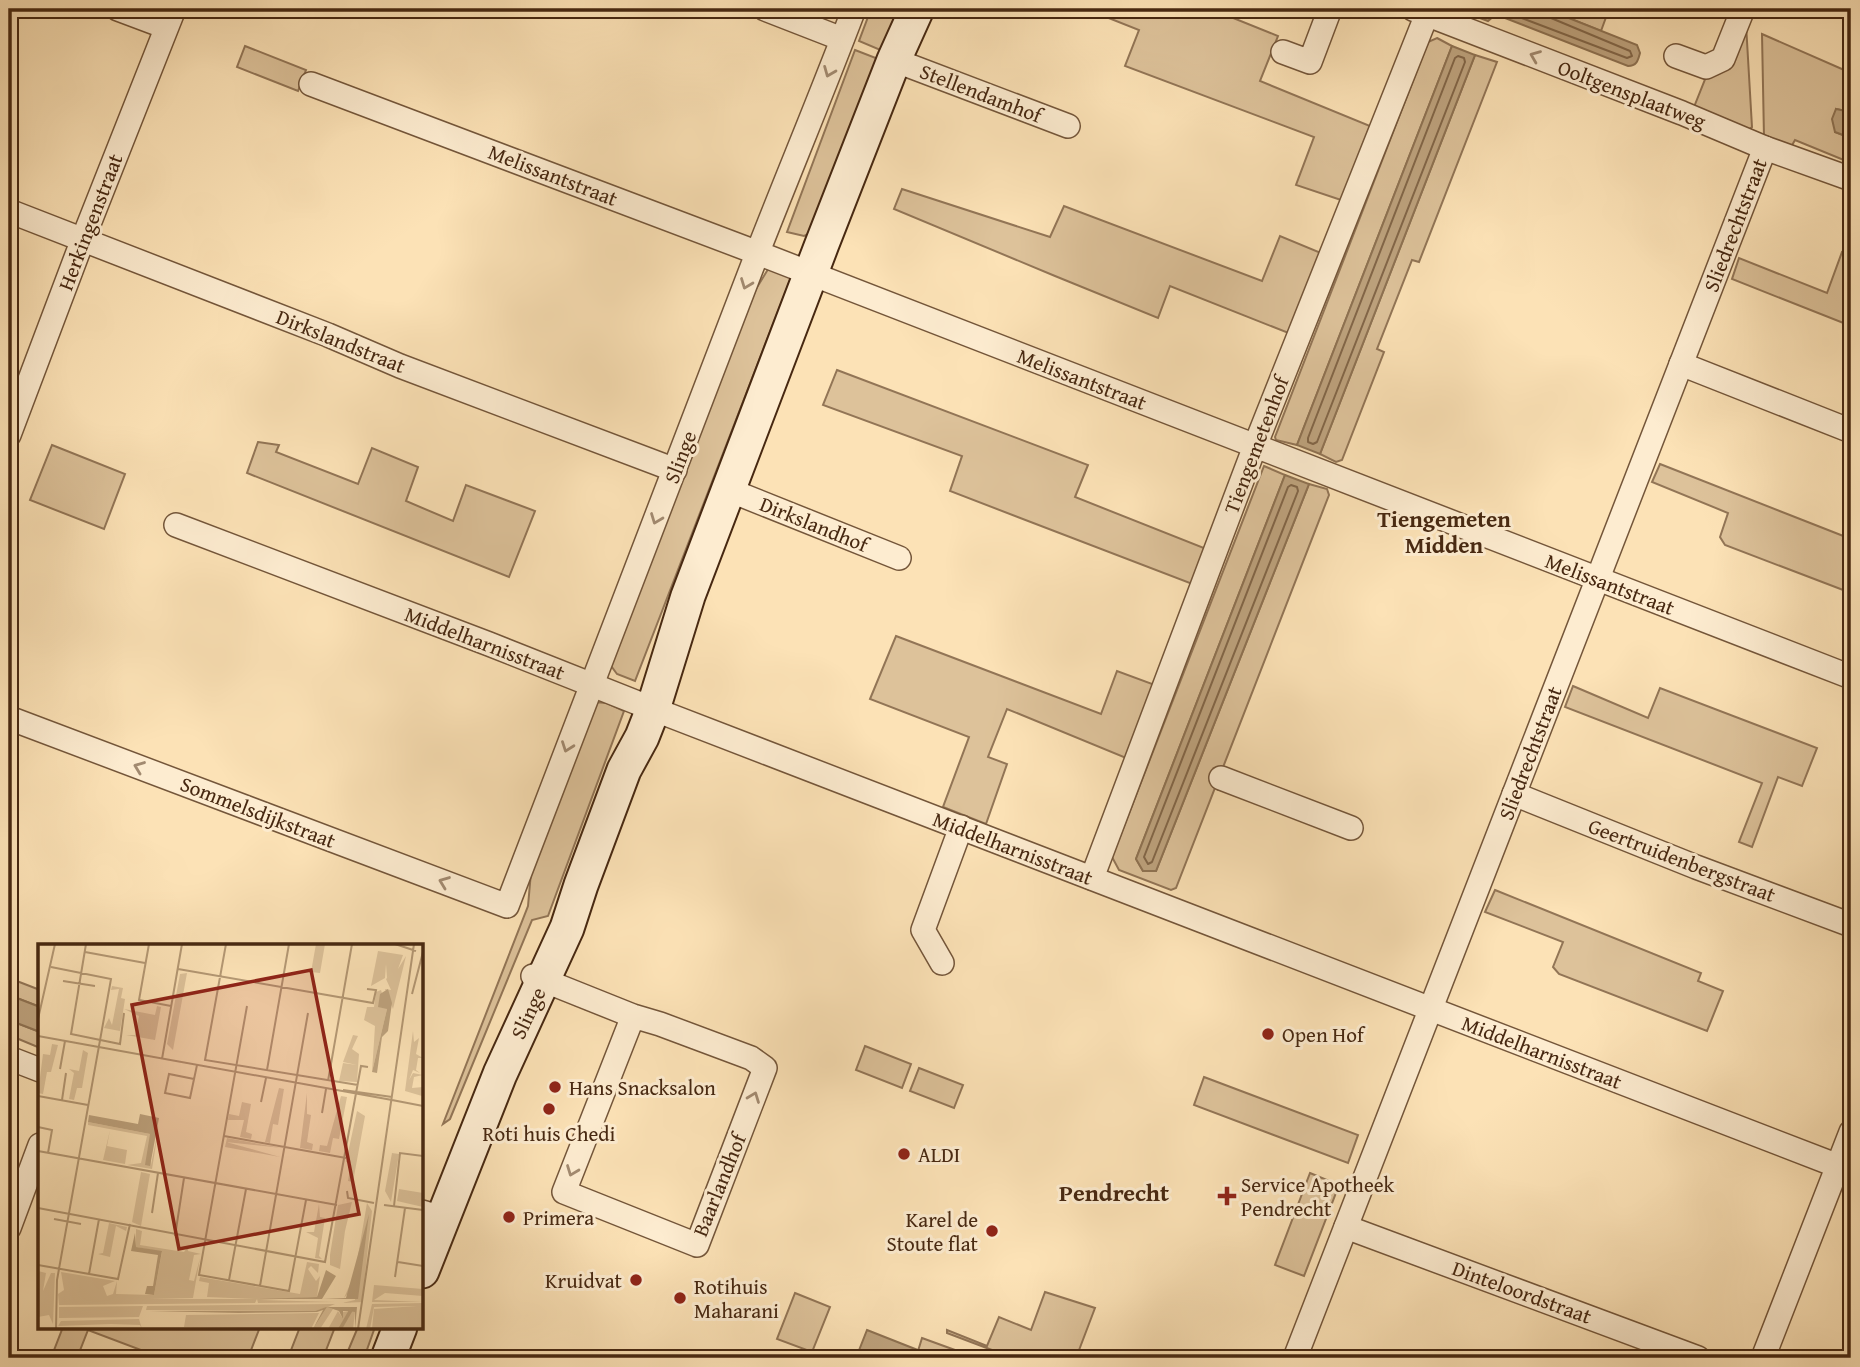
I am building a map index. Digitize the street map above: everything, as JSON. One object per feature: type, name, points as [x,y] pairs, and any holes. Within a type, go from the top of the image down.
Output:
[{"type":"street","points":[[118,9],[170,18]]},
{"type":"street","points":[[765,9],[842,39]]},
{"type":"street","name":"Slinge","points":[[507,906],[590,683],[854,9]]},
{"type":"street","name":"Slinge","points":[[894,60],[910,9]]},
{"type":"street","name":"Slinge","points":[[424,1253],[428,1217],[500,1074],[538,979],[567,928],[624,770],[642,737],[644,705],[894,60],[917,9]]},
{"type":"street","points":[[1283,52],[1310,62],[1330,9]]},
{"type":"street","points":[[1676,56],[1706,67],[1723,59],[1743,9]]},
{"type":"street","name":"Ooltgensplaatweg","points":[[1420,11],[1851,179]]},
{"type":"street","name":"Tiengemetenhof","points":[[1092,878],[1420,11]]},
{"type":"street","name":"Herkingenstraat","points":[[9,435],[170,18]]},
{"type":"street","name":"Stellendamhof","points":[[894,60],[1068,125]]},
{"type":"street","name":"Melissantstraat","points":[[311,84],[758,253],[1851,677]]},
{"type":"street","name":"Sliedrechtstraat","points":[[1295,1358],[1681,364],[1761,146]]},
{"type":"street","name":"Dirkslandstraat","points":[[9,211],[328,335],[400,366],[675,470]]},
{"type":"street","points":[[1681,364],[1851,430]]},
{"type":"street","name":"Dirkslandhof","points":[[729,490],[899,558]]},
{"type":"street","name":"Middelharnisstraat","points":[[176,525],[1845,1168]]},
{"type":"street","name":"Sommelsdijkstraat","points":[[9,718],[507,906]]},
{"type":"street","points":[[1221,778],[1351,828]]},
{"type":"street","name":"Geertruidenbergstraat","points":[[1514,794],[1851,925]]},
{"type":"street","points":[[943,963],[923,930],[961,828]]},
{"type":"street","name":"Baarlandhof","points":[[538,979],[751,1058],[765,1068],[697,1245],[564,1192],[633,1016]]},
{"type":"street","points":[[9,1058],[38,1069]]},
{"type":"street","points":[[1763,1358],[1845,1168],[1851,1132]]},
{"type":"street","points":[[9,1228],[38,1150]]},
{"type":"street","name":"Dinteloordstraat","points":[[1346,1227],[1699,1358]]},
{"type":"street","points":[[373,1358],[384,1328]]},
{"type":"street","points":[[388,1358],[400,1328]]},
{"type":"shaded area","points":[[871,9],[901,9],[885,52],[859,41]]},
{"type":"shaded area","points":[[1086,9],[1211,9],[1278,36],[1260,81],[1370,126],[1341,200],[1296,185],[1314,137],[1125,66],[1139,30]]},
{"type":"shaded area","points":[[1546,9],[1609,9],[1601,31]]},
{"type":"shaded area","points":[[1746,24],[1752,127],[1749,130],[1692,112],[1706,77],[1718,74],[1726,68]]},
{"type":"shaded area","points":[[1762,34],[1851,73],[1851,112],[1836,109],[1835,132],[1851,138],[1851,163],[1795,140],[1791,147],[1764,137]]},
{"type":"shaded area","points":[[1437,38],[1452,46],[1297,445],[1276,440],[1428,42]]},
{"type":"shaded area","points":[[245,46],[306,70],[298,91],[237,67]]},
{"type":"shaded area","points":[[855,50],[881,60],[813,232],[804,236],[787,232]]},
{"type":"shaded area","points":[[1475,55],[1497,62],[1419,262],[1412,260],[1377,349],[1384,352],[1342,460],[1336,462],[1320,454]]},
{"type":"shaded area","points":[[902,189],[1050,237],[1064,206],[1262,281],[1280,236],[1321,253],[1291,334],[1170,286],[1158,318],[894,209]]},
{"type":"shaded area","points":[[1842,252],[1851,255],[1851,326],[1732,279],[1739,258],[1827,293]]},
{"type":"shaded area","points":[[770,266],[792,275],[635,681],[617,674],[609,663],[756,289]]},
{"type":"shaded area","points":[[837,370],[1088,465],[1075,497],[1209,550],[1195,585],[950,491],[962,456],[823,405]]},
{"type":"shaded area","points":[[258,442],[279,445],[276,452],[358,484],[372,448],[418,467],[406,501],[453,521],[466,485],[535,511],[509,577],[247,473]]},
{"type":"shaded area","points":[[52,445],[125,474],[104,529],[30,500]]},
{"type":"shaded area","points":[[1660,464],[1851,539],[1851,593],[1725,545],[1720,537],[1728,513],[1652,482]]},
{"type":"shaded area","points":[[1264,466],[1285,475],[1136,859],[1143,871],[1156,871],[1309,484],[1327,489],[1329,495],[1176,888],[1171,890],[1119,870],[1112,857]]},
{"type":"shaded area","points":[[896,636],[1101,714],[1117,671],[1155,685],[1126,758],[1007,709],[988,757],[1007,764],[986,824],[943,807],[969,737],[870,699]]},
{"type":"shaded area","points":[[1573,686],[1648,718],[1660,688],[1817,748],[1802,786],[1778,777],[1752,847],[1739,842],[1762,783],[1565,707]]},
{"type":"shaded area","points":[[593,702],[607,703],[624,711],[548,916],[532,920],[450,1119],[443,1124],[528,906],[532,861]]},
{"type":"shaded area","points":[[1495,890],[1701,973],[1698,981],[1723,991],[1707,1031],[1559,974],[1553,967],[1563,942],[1485,912]]},
{"type":"shaded area","points":[[9,978],[38,989],[38,1006],[9,995]]},
{"type":"shaded area","points":[[9,1020],[38,1031],[38,1047],[9,1035]]},
{"type":"shaded area","points":[[865,1046],[911,1064],[902,1088],[856,1070]]},
{"type":"shaded area","points":[[919,1068],[963,1085],[954,1108],[910,1091]]},
{"type":"shaded area","points":[[1204,1077],[1358,1135],[1348,1163],[1194,1105]]},
{"type":"shaded area","points":[[1310,1173],[1339,1185],[1304,1276],[1275,1265]]},
{"type":"shaded area","points":[[1045,1292],[1095,1308],[1076,1358],[1013,1358],[947,1333],[947,1330],[987,1346],[999,1317],[1031,1330]]},
{"type":"shaded area","points":[[795,1293],[830,1307],[812,1352],[777,1339]]},
{"type":"shaded area","points":[[63,1328],[260,1328],[248,1358],[162,1358],[88,1330],[77,1358],[51,1358]]},
{"type":"shaded area","points":[[300,1328],[335,1328],[323,1358],[288,1358]]},
{"type":"shaded area","points":[[358,1328],[375,1328],[364,1358],[345,1358]]},
{"type":"shaded area","points":[[922,1338],[977,1358],[938,1358],[918,1351]]},
{"type":"water","points":[[1546,9],[1637,45],[1640,53],[1635,64],[1628,66],[1500,16],[1495,15],[1488,21],[1461,11]]},
{"type":"water","points":[[1452,46],[1475,55],[1320,454],[1297,445]]},
{"type":"water","points":[[1836,109],[1851,112],[1851,138],[1835,132],[1832,119]]},
{"type":"water","points":[[1285,475],[1309,484],[1156,871],[1143,871],[1136,859]]},
{"type":"water","points":[[9,995],[38,1006],[38,1031],[9,1020]]},
{"type":"water","points":[[867,1330],[938,1358],[856,1358]]},
{"type":"place","name":"Open Hof","points":[[1268,1034]]},
{"type":"place","name":"Hans Snacksalon","points":[[555,1087]]},
{"type":"place","name":"Roti huis Chedi","points":[[549,1109]]},
{"type":"place","name":"ALDI","points":[[904,1154]]},
{"type":"place","name":"Service Apotheek Pendrecht","points":[[1227,1196]]},
{"type":"place","name":"Primera","points":[[509,1217]]},
{"type":"place","name":"Karel de Stoute flat","points":[[992,1231]]},
{"type":"place","name":"Kruidvat","points":[[636,1280]]},
{"type":"place","name":"Rotihuis Maharani","points":[[680,1298]]},
{"type":"district","name":"Tiengemeten Midden","points":[[1444,531]]},
{"type":"district","name":"Pendrecht","points":[[1114,1192]]}]
